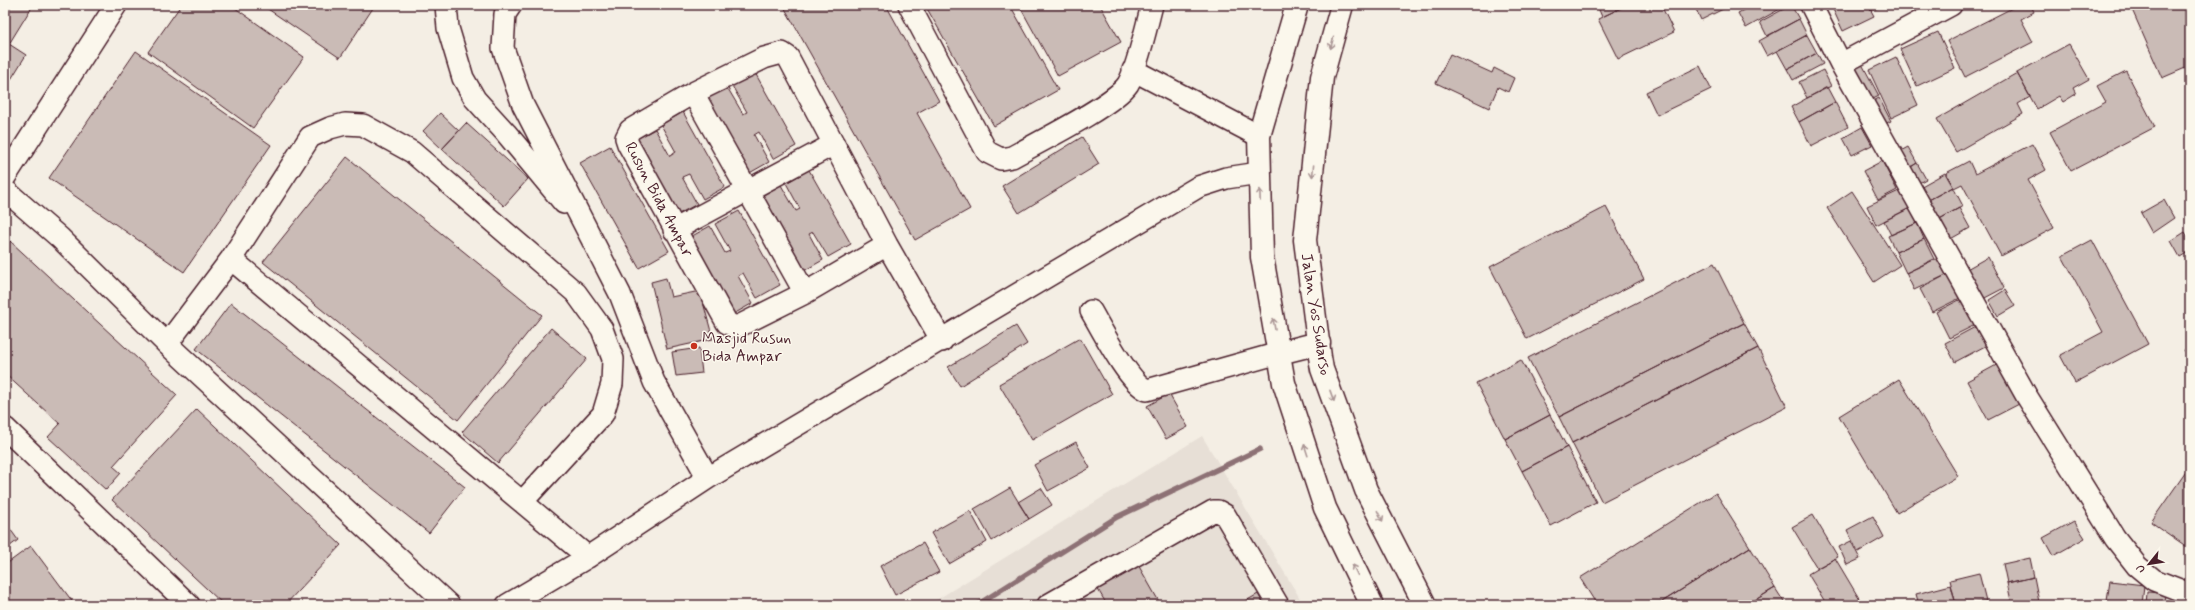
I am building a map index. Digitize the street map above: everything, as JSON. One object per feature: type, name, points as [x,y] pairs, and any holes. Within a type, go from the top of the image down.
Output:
[{"type":"main road","points":[[1297,5],[1259,136],[1262,258],[1284,383],[1325,508],[1372,605]]},
{"type":"main road","name":"Jalan Yos Sudarso","points":[[1342,5],[1322,77],[1305,240],[1318,343],[1322,369],[1366,490],[1418,603]]},
{"type":"main road","points":[[1279,353],[1318,343]]},
{"type":"street","points":[[5,177],[116,5]]},
{"type":"street","points":[[446,5],[448,28],[463,78],[475,99],[506,133],[592,238]]},
{"type":"street","points":[[511,5],[505,14],[503,48],[509,69],[523,105],[620,294],[654,382],[708,478]]},
{"type":"street","points":[[909,5],[987,152],[1001,159],[1012,157],[1105,104],[1123,90],[1129,83],[1152,5]]},
{"type":"street","points":[[1811,5],[1841,64],[2026,395],[2115,538],[2137,566],[2154,580],[2190,594]]},
{"type":"street","points":[[1841,64],[1951,5]]},
{"type":"street","name":"Rusun Bida Ampar","points":[[887,245],[805,293],[743,324],[736,327],[733,326],[728,323],[674,230],[626,138],[630,130],[693,93],[764,58],[782,54],[788,57],[887,245],[942,341]]},
{"type":"street","points":[[1133,70],[1259,136]]},
{"type":"street","points":[[693,93],[805,293]]},
{"type":"street","points":[[167,344],[231,259],[310,137],[330,128],[345,124],[363,125],[412,152],[576,293],[602,329],[613,359],[612,384],[603,414],[522,502]]},
{"type":"street","points":[[674,230],[834,144]]},
{"type":"street","points":[[507,605],[588,558],[708,478],[942,341],[1198,187],[1226,178],[1259,173]]},
{"type":"street","points":[[5,190],[60,238],[167,344],[450,605]]},
{"type":"street","points":[[231,259],[588,558]]},
{"type":"street","points":[[1091,312],[1130,376],[1142,388],[1147,390],[1279,353]]},
{"type":"street","points":[[5,428],[189,605]]},
{"type":"street","points":[[1048,605],[1213,510],[1225,515],[1278,605]]},
{"type":"shaded area","points":[[1202,436],[1304,605],[928,605]]},
{"type":"building","points":[[5,5],[33,5],[9,44],[26,55],[5,89]]},
{"type":"building","points":[[181,5],[231,5],[304,57],[253,128],[148,52]]},
{"type":"building","points":[[262,5],[375,5],[340,58]]},
{"type":"building","points":[[783,5],[886,5],[939,101],[917,113],[970,209],[915,240]]},
{"type":"building","points":[[925,5],[1010,5],[1058,90],[994,126]]},
{"type":"building","points":[[1019,5],[1100,5],[1121,42],[1058,76]]},
{"type":"building","points":[[1597,5],[1627,5],[1602,17]]},
{"type":"building","points":[[1627,5],[1661,5],[1674,32],[1618,59],[1598,19]]},
{"type":"building","points":[[1694,5],[1731,5],[1701,20]]},
{"type":"building","points":[[1753,5],[1787,5],[1746,28],[1738,13]]},
{"type":"building","points":[[1791,5],[1799,19],[1767,36],[1760,22]]},
{"type":"building","points":[[1831,5],[1868,5],[1874,16],[1843,31]]},
{"type":"building","points":[[1868,5],[1884,5],[1871,11]]},
{"type":"building","points":[[2018,5],[2031,5],[2034,12],[2021,19],[2033,42],[1965,77],[1947,41]]},
{"type":"building","points":[[2130,5],[2190,5],[2190,66],[2162,78]]},
{"type":"building","points":[[1799,19],[1807,35],[1767,56],[1759,41]]},
{"type":"building","points":[[1938,32],[1955,68],[1917,86],[1900,49]]},
{"type":"building","points":[[1807,35],[1817,53],[1787,69],[1777,51]]},
{"type":"building","points":[[2069,44],[2089,79],[2073,88],[2076,94],[2063,102],[2059,96],[2037,109],[2017,73]]},
{"type":"building","points":[[136,51],[271,145],[184,272],[49,178]]},
{"type":"building","points":[[1817,53],[1823,64],[1793,80],[1787,69]]},
{"type":"building","points":[[1450,54],[1492,73],[1494,68],[1514,78],[1508,92],[1498,87],[1489,108],[1436,83]]},
{"type":"building","points":[[1896,57],[1918,105],[1891,118],[1869,70]]},
{"type":"building","points":[[1862,64],[1879,96],[1865,103],[1848,71]]},
{"type":"building","points":[[1700,66],[1711,89],[1657,115],[1646,92]]},
{"type":"building","points":[[1823,70],[1831,86],[1807,98],[1799,82]]},
{"type":"building","points":[[754,71],[796,146],[773,159],[759,132],[754,135],[769,162],[746,175],[705,100],[727,87],[743,114],[747,112],[731,84]]},
{"type":"building","points":[[2126,71],[2155,127],[2071,171],[2050,132],[2106,102],[2097,86]]},
{"type":"building","points":[[2017,73],[2030,97],[2018,104],[2023,114],[1956,152],[1937,119]]},
{"type":"building","points":[[1827,87],[1835,102],[1799,122],[1791,107]]},
{"type":"building","points":[[1879,98],[1891,121],[1878,127],[1866,105]]},
{"type":"building","points":[[1835,102],[1848,127],[1811,146],[1799,122]]},
{"type":"building","points":[[683,112],[725,187],[703,199],[689,174],[682,177],[697,204],[675,216],[633,141],[655,129],[670,156],[676,152],[661,125]]},
{"type":"building","points":[[440,113],[459,131],[442,149],[423,131]]},
{"type":"building","points":[[466,123],[528,179],[504,206],[442,149]]},
{"type":"building","points":[[1862,127],[1872,145],[1852,155],[1843,138]]},
{"type":"building","points":[[1082,137],[1099,164],[1019,213],[1002,186]]},
{"type":"building","points":[[2032,144],[2046,170],[2028,180],[2054,228],[2001,256],[1962,184],[1954,188],[1946,173],[1969,161],[1975,174]]},
{"type":"building","points":[[610,146],[669,251],[639,268],[580,163]]},
{"type":"building","points":[[1908,147],[1917,163],[1906,170],[1897,153]]},
{"type":"building","points":[[347,157],[542,315],[458,420],[263,262]]},
{"type":"building","points":[[1882,161],[1897,190],[1878,200],[1863,171]]},
{"type":"building","points":[[1917,163],[1926,179],[1915,185],[1906,170]]},
{"type":"building","points":[[809,170],[851,244],[828,257],[813,232],[809,234],[823,260],[800,273],[758,198],[781,185],[796,211],[800,209],[786,183]]},
{"type":"building","points":[[1945,173],[1953,187],[1925,202],[1918,188]]},
{"type":"building","points":[[1953,187],[1963,206],[1936,221],[1925,202]]},
{"type":"building","points":[[1901,190],[1910,208],[1876,225],[1867,206]]},
{"type":"building","points":[[1852,191],[1900,265],[1874,282],[1827,208]]},
{"type":"building","points":[[2164,200],[2174,218],[2152,233],[2141,213]]},
{"type":"building","points":[[1606,207],[1644,279],[1527,339],[1490,267]]},
{"type":"building","points":[[1910,208],[1917,223],[1891,235],[1884,221]]},
{"type":"building","points":[[1959,208],[1970,228],[1947,241],[1936,221]]},
{"type":"building","points":[[739,211],[780,285],[757,298],[743,273],[738,276],[753,303],[730,316],[687,239],[710,226],[725,253],[730,251],[715,224]]},
{"type":"building","points":[[1917,223],[1924,239],[1896,252],[1888,236]]},
{"type":"building","points":[[2185,232],[2190,242],[2190,251],[2180,257],[2171,241]]},
{"type":"building","points":[[1924,239],[1934,259],[1906,273],[1896,252]]},
{"type":"building","points":[[2092,240],[2148,344],[2075,383],[2060,355],[2103,332],[2062,256]]},
{"type":"building","points":[[10,241],[177,395],[113,466],[121,473],[106,490],[48,437],[60,424],[5,374],[5,247]]},
{"type":"building","points":[[1988,257],[2004,288],[1981,300],[1965,270]]},
{"type":"building","points":[[1938,258],[1946,275],[1914,290],[1906,273]]},
{"type":"building","points":[[1714,263],[1744,323],[1559,417],[1528,358]]},
{"type":"building","points":[[1948,274],[1960,298],[1932,312],[1920,289]]},
{"type":"building","points":[[666,278],[671,297],[700,291],[713,339],[667,349],[651,282]]},
{"type":"building","points":[[2005,290],[2015,306],[1998,316],[1989,300]]},
{"type":"building","points":[[1965,297],[1968,312],[1975,325],[1949,338],[1936,312]]},
{"type":"building","points":[[231,303],[465,487],[429,533],[196,349]]},
{"type":"building","points":[[1744,323],[1758,348],[1572,443],[1559,417]]},
{"type":"building","points":[[1979,325],[1989,344],[1955,362],[1945,343]]},
{"type":"building","points":[[1016,326],[1027,344],[960,386],[948,367]]},
{"type":"building","points":[[551,328],[587,359],[498,463],[462,432]]},
{"type":"building","points":[[1080,338],[1112,394],[1032,440],[999,384]]},
{"type":"building","points":[[2190,347],[2190,360],[2184,350]]},
{"type":"building","points":[[699,348],[702,373],[676,376],[672,352]]},
{"type":"building","points":[[1758,348],[1787,407],[1602,502],[1572,443]]},
{"type":"building","points":[[1521,360],[1550,415],[1505,439],[1476,383]]},
{"type":"building","points":[[2002,362],[2023,402],[1988,420],[1967,381]]},
{"type":"building","points":[[1899,379],[1958,476],[1897,513],[1839,416]]},
{"type":"building","points":[[1169,394],[1188,427],[1166,439],[1147,406]]},
{"type":"building","points":[[197,409],[341,545],[285,605],[224,605],[112,500]]},
{"type":"building","points":[[1550,415],[1567,447],[1522,471],[1505,439]]},
{"type":"building","points":[[1076,442],[1090,468],[1048,491],[1034,465]]},
{"type":"building","points":[[1567,447],[1596,502],[1551,526],[1522,471]]},
{"type":"building","points":[[2190,466],[2190,549],[2151,522]]},
{"type":"building","points":[[1010,488],[1029,519],[992,541],[974,509]]},
{"type":"building","points":[[1041,488],[1052,505],[1029,519],[1018,502]]},
{"type":"building","points":[[1716,493],[1750,547],[1657,605],[1597,605],[1580,578]]},
{"type":"building","points":[[970,511],[987,542],[949,564],[931,533]]},
{"type":"building","points":[[1813,515],[1838,557],[1817,568],[1792,527]]},
{"type":"building","points":[[1873,516],[1884,537],[1858,552],[1847,530]]},
{"type":"building","points":[[2074,521],[2085,538],[2053,556],[2043,538]]},
{"type":"building","points":[[5,522],[18,540],[5,550]]},
{"type":"building","points":[[1851,541],[1860,559],[1847,565],[1839,547]]},
{"type":"building","points":[[923,543],[939,572],[895,595],[880,566]]},
{"type":"building","points":[[31,546],[75,605],[5,605],[5,565]]},
{"type":"building","points":[[1750,547],[1775,588],[1747,605],[1657,605]]},
{"type":"building","points":[[1835,558],[1863,605],[1827,605],[1808,574]]},
{"type":"building","points":[[2030,558],[2034,577],[2007,583],[2003,564]]},
{"type":"building","points":[[1137,563],[1161,605],[1107,605],[1096,586]]},
{"type":"building","points":[[1979,573],[1986,601],[1970,605],[1956,605],[1950,580]]},
{"type":"building","points":[[2034,577],[2039,602],[2012,605],[2007,583]]},
{"type":"building","points":[[2110,581],[2144,585],[2142,605],[2107,601]]},
{"type":"building","points":[[1951,585],[1956,605],[1919,605],[1916,594]]},
{"type":"building","points":[[1775,588],[1786,605],[1747,605]]},
{"type":"building","points":[[2147,592],[2165,593],[2164,605],[2146,605]]},
{"type":"building","points":[[1258,594],[1264,605],[1239,605]]},
{"type":"building","points":[[1082,598],[1086,605],[1071,605]]},
{"type":"waterway","points":[[977,605],[1117,517],[1260,449]]},
{"type":"place","name":"Masjid Rusun Bida Ampar","points":[[694,346]]}]
